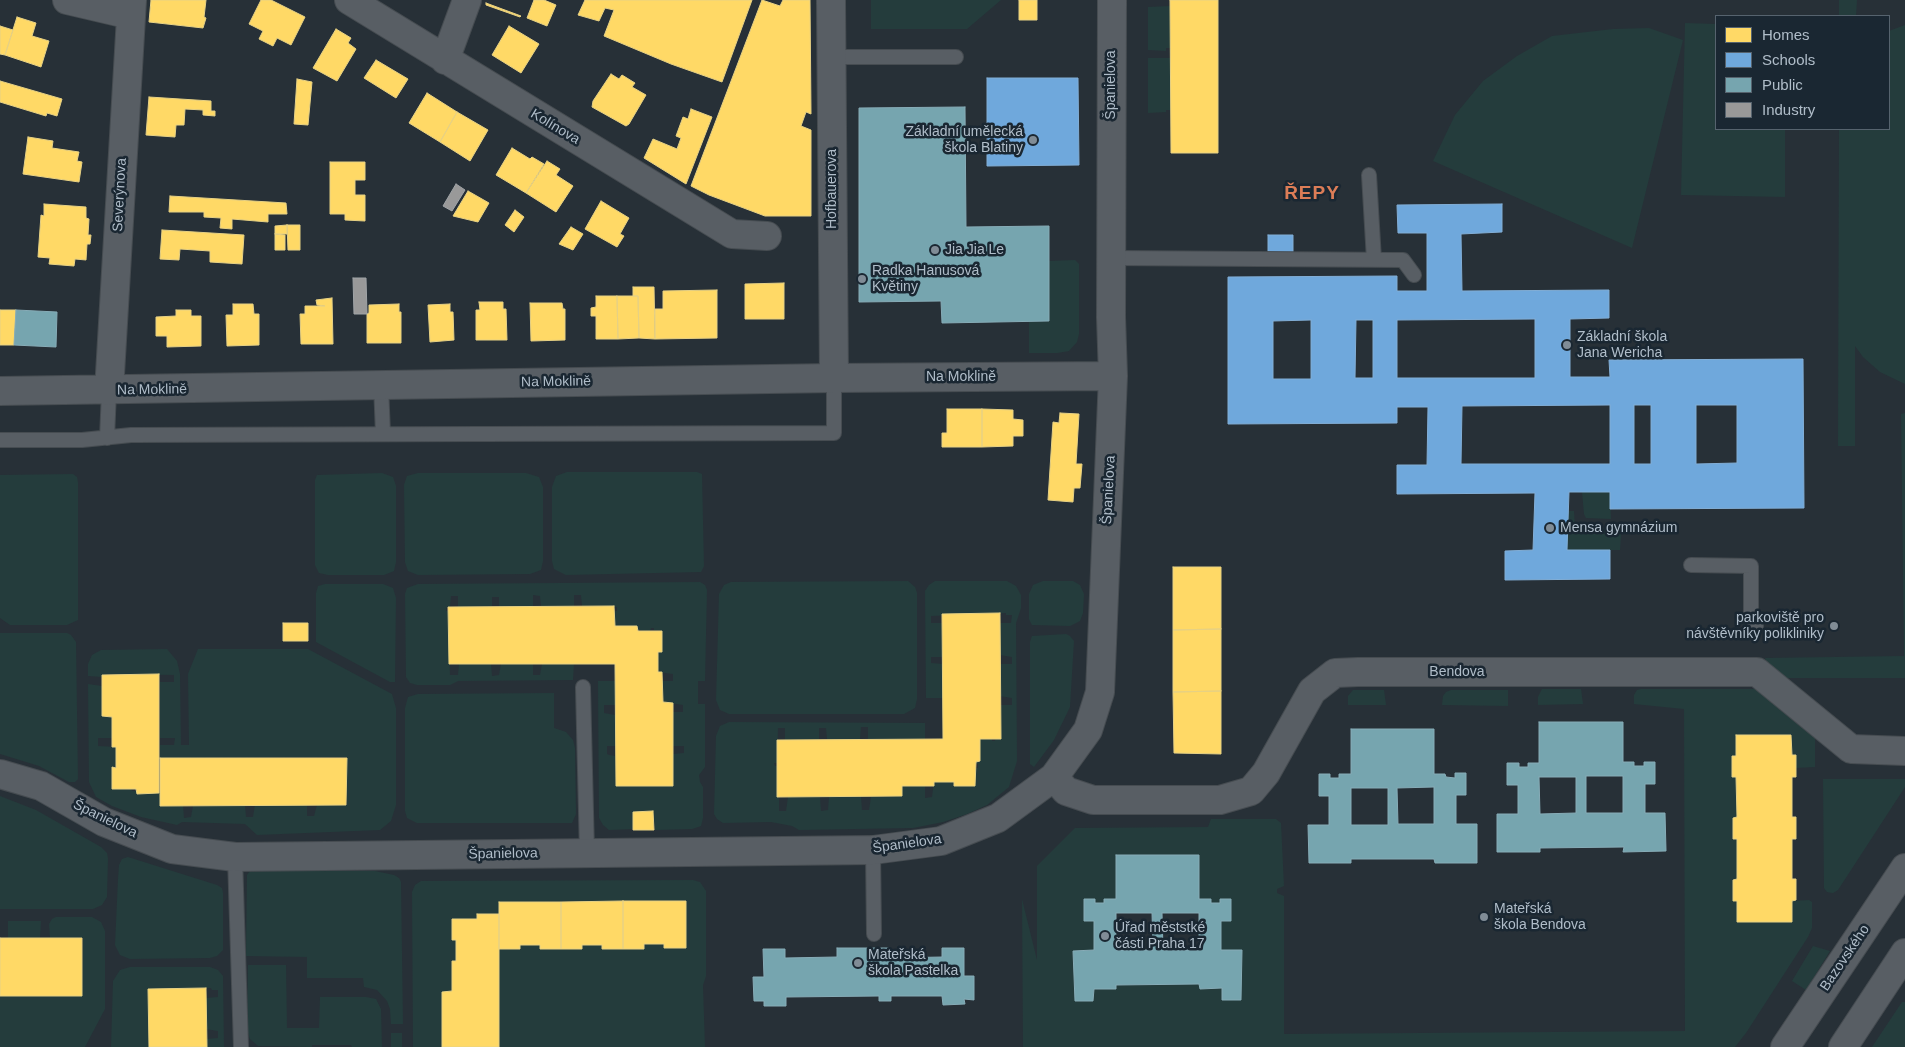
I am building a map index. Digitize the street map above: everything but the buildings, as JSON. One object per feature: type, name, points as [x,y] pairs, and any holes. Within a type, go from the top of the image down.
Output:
[{"type":"street","points":[[67,0],[132,8]]},
{"type":"street","name":"Kolínova","points":[[349,0],[732,234],[767,236]]},
{"type":"street","points":[[445,60],[467,0]]},
{"type":"street","name":"Hofbauerova","points":[[832,0],[834,378]]},
{"type":"street","name":"Španielova","points":[[0,774],[41,786],[104,822],[172,849],[235,857],[873,850],[941,841],[998,818],[1054,777],[1088,730],[1100,692],[1113,376],[1111,258],[1112,0]]},
{"type":"street","name":"Severýnova","points":[[109,391],[132,8]]},
{"type":"street","name":"Na Moklině","points":[[0,391],[109,391],[834,378],[1113,376]]},
{"type":"street","name":"Bendova","points":[[1054,777],[1066,791],[1094,800],[1220,800],[1251,791],[1266,773],[1312,691],[1336,673],[1358,672],[1757,672],[1851,749],[1905,751]]},
{"type":"street","name":"Bazovského","points":[[1785,1047],[1905,868]]},
{"type":"street","points":[[1843,1047],[1905,953]]},
{"type":"lane","points":[[831,57],[956,57]]},
{"type":"lane","points":[[1369,175],[1374,260]]},
{"type":"lane","points":[[1111,258],[1403,260],[1414,275]]},
{"type":"lane","points":[[0,440],[82,440],[131,436],[834,433],[834,378]]},
{"type":"lane","points":[[381,385],[383,434]]},
{"type":"lane","points":[[106,438],[109,391]]},
{"type":"lane","points":[[1690,565],[1752,566],[1751,614],[1756,626]]},
{"type":"lane","points":[[583,687],[587,853]]},
{"type":"lane","points":[[873,850],[874,934]]},
{"type":"lane","points":[[235,857],[240,1047]]},
{"type":"green space","points":[[871,0],[1001,0],[967,29],[871,29]]},
{"type":"green space","points":[[1839,0],[1857,0],[1856,15],[1839,15]]},
{"type":"green space","points":[[1170,6],[1171,48],[1166,48],[1166,51],[1148,50],[1148,7]]},
{"type":"green space","points":[[1685,23],[1715,24],[1715,130],[1785,130],[1785,197],[1681,195]]},
{"type":"green space","points":[[1905,25],[1905,384],[1880,372],[1863,357],[1855,346],[1855,446],[1838,446],[1839,130],[1890,130],[1890,31]]},
{"type":"green space","points":[[1649,28],[1683,40],[1632,248],[1433,161],[1455,115],[1483,81],[1517,56],[1552,36],[1613,29]]},
{"type":"green space","points":[[1148,58],[1171,58],[1171,110],[1166,110],[1166,112],[1148,113]]},
{"type":"green space","points":[[1075,260],[1079,264],[1079,334],[1077,342],[1069,351],[1029,353],[1029,322],[1049,321],[1049,261]]},
{"type":"green space","points":[[1905,413],[1905,678],[1787,678],[1767,663],[1765,658],[1904,656],[1901,414]]},
{"type":"green space","points":[[567,472],[697,472],[702,474],[704,566],[701,572],[566,575],[554,569],[552,561],[552,487],[556,476]]},
{"type":"green space","points":[[382,473],[393,477],[396,486],[396,562],[394,571],[384,575],[328,575],[319,573],[315,565],[315,480],[317,475]]},
{"type":"green space","points":[[418,473],[526,473],[539,477],[543,487],[543,561],[541,570],[530,574],[418,575],[408,571],[405,562],[404,485],[407,476]]},
{"type":"green space","points":[[73,474],[77,477],[78,483],[78,620],[67,625],[10,625],[0,618],[0,475]]},
{"type":"green space","points":[[1582,492],[1610,492],[1611,519],[1586,518]]},
{"type":"green space","points":[[1568,511],[1574,511],[1575,527],[1616,529],[1621,535],[1620,550],[1567,550]]},
{"type":"green space","points":[[908,581],[915,587],[917,593],[917,699],[915,708],[904,714],[729,714],[720,710],[716,700],[719,594],[724,585],[731,582]]},
{"type":"green space","points":[[935,581],[1007,581],[1016,586],[1021,595],[1021,608],[1016,623],[1017,761],[1009,787],[987,805],[967,814],[943,822],[913,828],[799,830],[792,826],[771,822],[723,823],[717,819],[714,814],[716,736],[720,726],[729,722],[925,723],[925,739],[868,739],[868,727],[861,727],[860,739],[827,739],[826,728],[819,728],[819,739],[785,740],[785,728],[778,728],[777,763],[774,763],[777,766],[779,811],[786,811],[788,797],[820,797],[821,811],[828,810],[829,797],[861,797],[862,810],[869,810],[871,797],[901,796],[902,786],[925,786],[925,798],[932,797],[934,782],[954,782],[955,786],[975,786],[976,768],[978,768],[976,761],[980,760],[980,739],[992,739],[992,741],[995,741],[1000,705],[1012,705],[1012,698],[1000,696],[1000,664],[1012,664],[1012,657],[1000,655],[1000,623],[1011,623],[1012,615],[1006,615],[1006,613],[931,616],[931,623],[942,623],[943,657],[931,657],[931,663],[943,664],[943,698],[926,698],[925,591]]},
{"type":"green space","points":[[1043,581],[1073,581],[1080,585],[1084,594],[1083,613],[1080,621],[1070,626],[1032,625],[1029,619],[1029,594],[1033,585]]},
{"type":"green space","points":[[700,582],[705,585],[707,590],[705,681],[698,681],[698,704],[705,704],[705,767],[699,775],[703,787],[703,818],[701,826],[692,829],[655,830],[653,811],[633,812],[633,829],[609,830],[599,818],[598,681],[615,681],[615,705],[604,705],[604,713],[615,715],[615,746],[607,746],[607,754],[615,756],[616,786],[673,786],[673,754],[684,753],[684,746],[673,746],[673,712],[683,712],[683,705],[663,702],[662,681],[673,681],[673,674],[658,672],[658,652],[662,652],[662,631],[654,630],[654,628],[651,628],[650,631],[637,630],[637,626],[615,626],[615,611],[617,611],[617,607],[582,606],[581,595],[574,595],[574,606],[541,606],[540,596],[533,595],[533,606],[499,606],[499,597],[492,597],[492,606],[458,607],[458,596],[451,596],[450,607],[446,608],[446,611],[448,611],[450,675],[458,675],[459,664],[491,664],[492,676],[499,675],[501,664],[533,664],[533,675],[540,675],[542,664],[574,664],[573,680],[458,681],[450,685],[417,685],[410,683],[406,677],[405,594],[407,588],[418,584]]},
{"type":"green space","points":[[325,584],[383,584],[393,588],[396,598],[395,682],[390,682],[316,642],[316,593],[318,586]]},
{"type":"green space","points":[[0,633],[67,633],[76,642],[78,779],[75,782],[69,782],[39,766],[0,754]]},
{"type":"green space","points":[[1066,634],[1074,641],[1070,707],[1054,740],[1034,767],[1030,764],[1030,642],[1032,636]]},
{"type":"green space","points":[[167,649],[177,661],[180,674],[181,745],[189,745],[188,674],[198,649],[308,649],[392,694],[396,708],[396,805],[391,821],[380,830],[257,835],[245,824],[182,822],[177,825],[141,817],[112,806],[96,797],[89,782],[88,684],[102,686],[102,716],[112,717],[113,738],[98,738],[98,746],[117,747],[117,767],[113,767],[113,789],[131,789],[136,791],[137,789],[138,793],[160,793],[160,806],[183,805],[184,818],[191,817],[193,806],[245,805],[246,817],[253,817],[255,805],[307,805],[307,816],[314,816],[317,805],[347,805],[347,757],[160,758],[160,745],[174,745],[175,738],[160,738],[160,682],[174,682],[174,675],[112,674],[102,675],[102,677],[88,676],[88,664],[92,655],[101,650]]},
{"type":"green space","points":[[1542,689],[1581,689],[1583,704],[1538,705],[1538,697]]},
{"type":"green space","points":[[1764,689],[1815,735],[1815,767],[1796,768],[1792,755],[1791,735],[1737,735],[1736,756],[1732,756],[1732,777],[1736,777],[1737,817],[1733,818],[1733,839],[1737,839],[1737,879],[1733,880],[1733,901],[1792,922],[1792,901],[1809,900],[1812,902],[1812,928],[1746,1033],[1735,1047],[1023,1047],[1022,899],[1037,960],[1037,866],[1075,828],[1208,827],[1211,819],[1276,819],[1281,823],[1284,886],[1277,889],[1277,893],[1284,896],[1284,1034],[1685,1031],[1684,709],[1634,704],[1634,695],[1637,690]],"holes":[[[1116,855],[1199,855],[1199,899],[1211,903],[1220,903],[1220,899],[1231,899],[1231,921],[1221,921],[1221,950],[1242,950],[1241,1000],[1222,1000],[1222,988],[1200,989],[1199,984],[1116,985],[1094,989],[1093,1001],[1075,1001],[1073,951],[1094,950],[1094,921],[1084,921],[1084,899],[1095,899],[1095,903],[1104,903],[1116,899]]]},
{"type":"green space","points":[[1353,690],[1384,690],[1386,705],[1348,705],[1348,696]]},
{"type":"green space","points":[[1451,690],[1508,690],[1508,706],[1442,705],[1443,696]]},
{"type":"green space","points":[[554,693],[554,728],[566,732],[573,740],[575,748],[576,814],[572,823],[417,823],[407,818],[405,811],[405,708],[408,697],[418,694]]},
{"type":"green space","points":[[1823,779],[1905,779],[1905,787],[1838,890],[1833,893],[1827,892],[1824,888]]},
{"type":"green space","points":[[0,796],[36,810],[101,847],[107,853],[107,897],[102,905],[93,909],[0,909]]},
{"type":"green space","points":[[128,857],[222,888],[223,950],[217,956],[210,958],[130,959],[120,955],[115,945],[119,865],[122,859]]},
{"type":"green space","points":[[250,871],[375,871],[399,878],[401,882],[403,1024],[391,1024],[390,1009],[387,1001],[377,990],[364,987],[363,978],[307,978],[307,957],[246,956],[247,875]]},
{"type":"green space","points":[[693,880],[700,882],[706,891],[706,976],[703,985],[705,1047],[499,1047],[499,949],[520,949],[520,945],[540,945],[582,949],[582,945],[602,945],[644,949],[644,944],[664,944],[665,948],[685,948],[685,901],[499,902],[499,914],[477,914],[477,919],[452,919],[452,940],[456,940],[456,961],[452,961],[452,991],[442,992],[442,1047],[413,1047],[412,892],[415,885],[421,881]]},
{"type":"green space","points":[[56,917],[92,917],[101,922],[105,931],[105,1009],[85,1047],[0,1047],[0,996],[82,996],[83,938],[50,938],[49,924]]},
{"type":"green space","points":[[8,921],[41,921],[40,938],[8,938]]},
{"type":"green space","points":[[1813,946],[1830,951],[1806,990],[1792,981]]},
{"type":"green space","points":[[248,965],[286,965],[287,1028],[319,1028],[320,997],[366,997],[376,999],[381,1009],[382,1047],[352,1047],[351,1045],[312,1045],[312,1047],[258,1046],[250,1039],[247,1030]]},
{"type":"green space","points":[[130,967],[210,967],[218,970],[223,976],[224,1047],[206,1047],[206,1039],[218,1038],[218,1031],[206,1029],[206,998],[218,997],[218,990],[212,990],[211,988],[149,989],[149,1047],[111,1047],[113,981],[120,970]]},
{"type":"green space","points":[[1902,1002],[1905,1002],[1905,1047],[1872,1047]]},
{"type":"green space","points":[[391,1033],[402,1033],[402,1047],[391,1047]]},
{"type":"place","name":"Základní umělecká škola Blatiny","points":[[1033,140]]},
{"type":"place","name":"Jia Jia Le","points":[[935,250]]},
{"type":"place","name":"Radka Hanusová Květiny","points":[[862,279]]},
{"type":"place","name":"Základní škola Jana Wericha","points":[[1567,345]]},
{"type":"place","name":"Mensa gymnázium","points":[[1550,528]]},
{"type":"place","name":"parkoviště pro návštěvníky polikliniky","points":[[1834,626]]},
{"type":"place","name":"Mateřská škola Bendova","points":[[1484,917]]},
{"type":"place","name":"Úřad měststké části Praha 17","points":[[1105,936]]},
{"type":"place","name":"Mateřská škola Pastelka","points":[[858,963]]},
{"type":"district","name":"ŘEPY","points":[[1312,194]]}]
